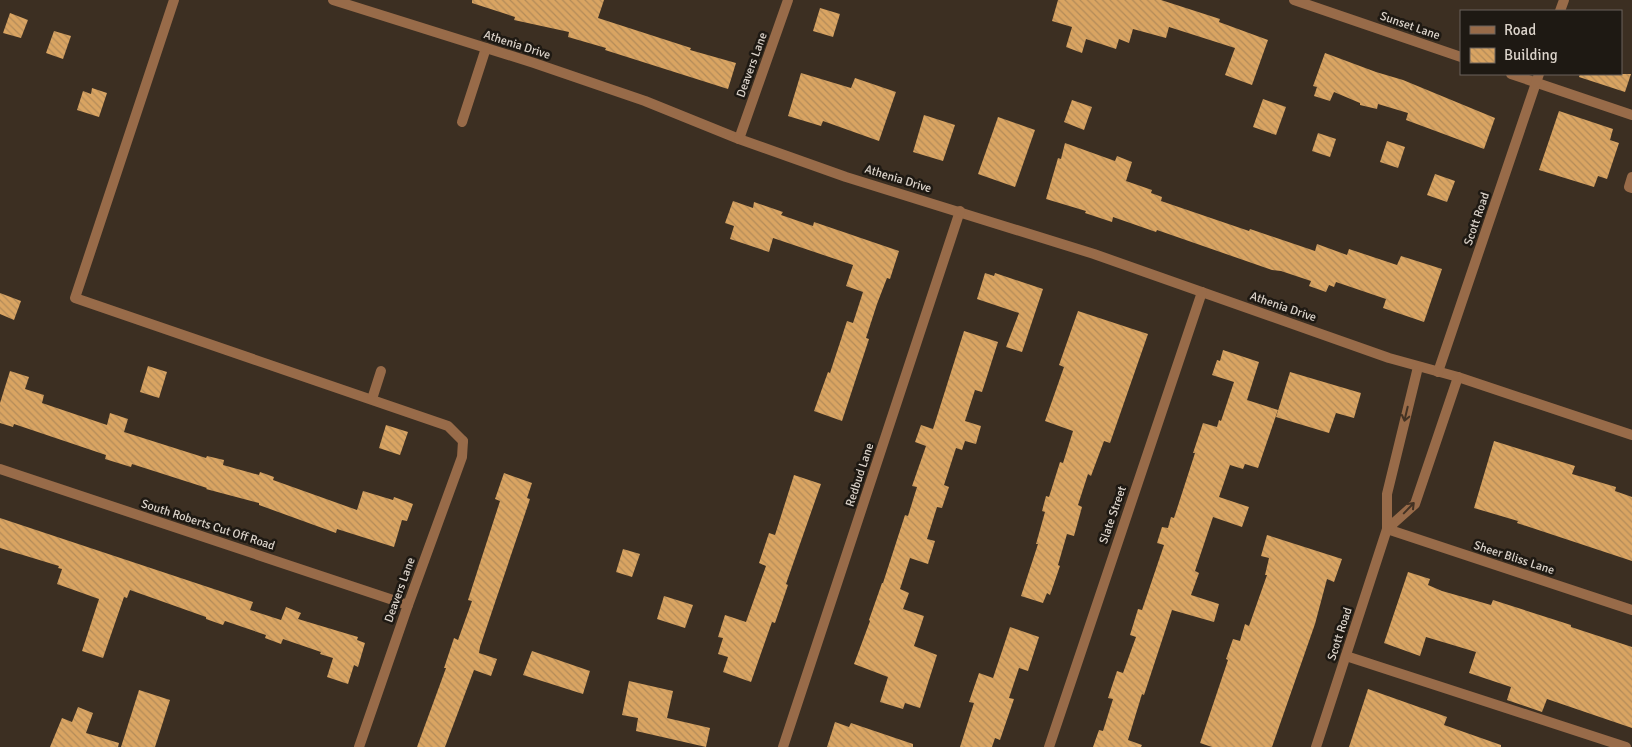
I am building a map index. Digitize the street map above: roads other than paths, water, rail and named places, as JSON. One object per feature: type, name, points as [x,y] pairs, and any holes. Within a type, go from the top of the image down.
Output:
[{"type":"street","points":[[174,0],[75,298],[372,399],[381,371]]},
{"type":"street","name":"Athenia Drive","points":[[334,0],[645,101],[739,139],[846,177],[1094,254],[1418,367],[1458,377],[1632,435]]},
{"type":"street","name":"Deavers Lane","points":[[739,139],[788,0]]},
{"type":"street","name":"Sunset Lane","points":[[1294,0],[1460,57]]},
{"type":"street","points":[[462,122],[486,48]]},
{"type":"street","points":[[1518,75],[1537,78],[1632,115]]},
{"type":"street","name":"Scott Road","points":[[1438,372],[1537,78]]},
{"type":"street","points":[[1632,177],[1629,187],[1632,188]]},
{"type":"street","name":"Redbud Lane","points":[[783,747],[960,211]]},
{"type":"street","name":"Slate Street","points":[[1048,747],[1202,292]]},
{"type":"street","name":"Scott Road","points":[[1316,747],[1387,530],[1386,494],[1418,367]]},
{"type":"street","name":"Scott Road","points":[[1387,530],[1415,504],[1458,377]]},
{"type":"street","name":"Deavers Lane","points":[[359,747],[462,457],[463,441],[448,426],[372,399]]},
{"type":"street","name":"South Roberts Cut Off Road","points":[[0,469],[408,605]]},
{"type":"street","name":"Sheer Bliss Lane","points":[[1387,530],[1632,610]]},
{"type":"street","points":[[1346,656],[1626,747]]}]
